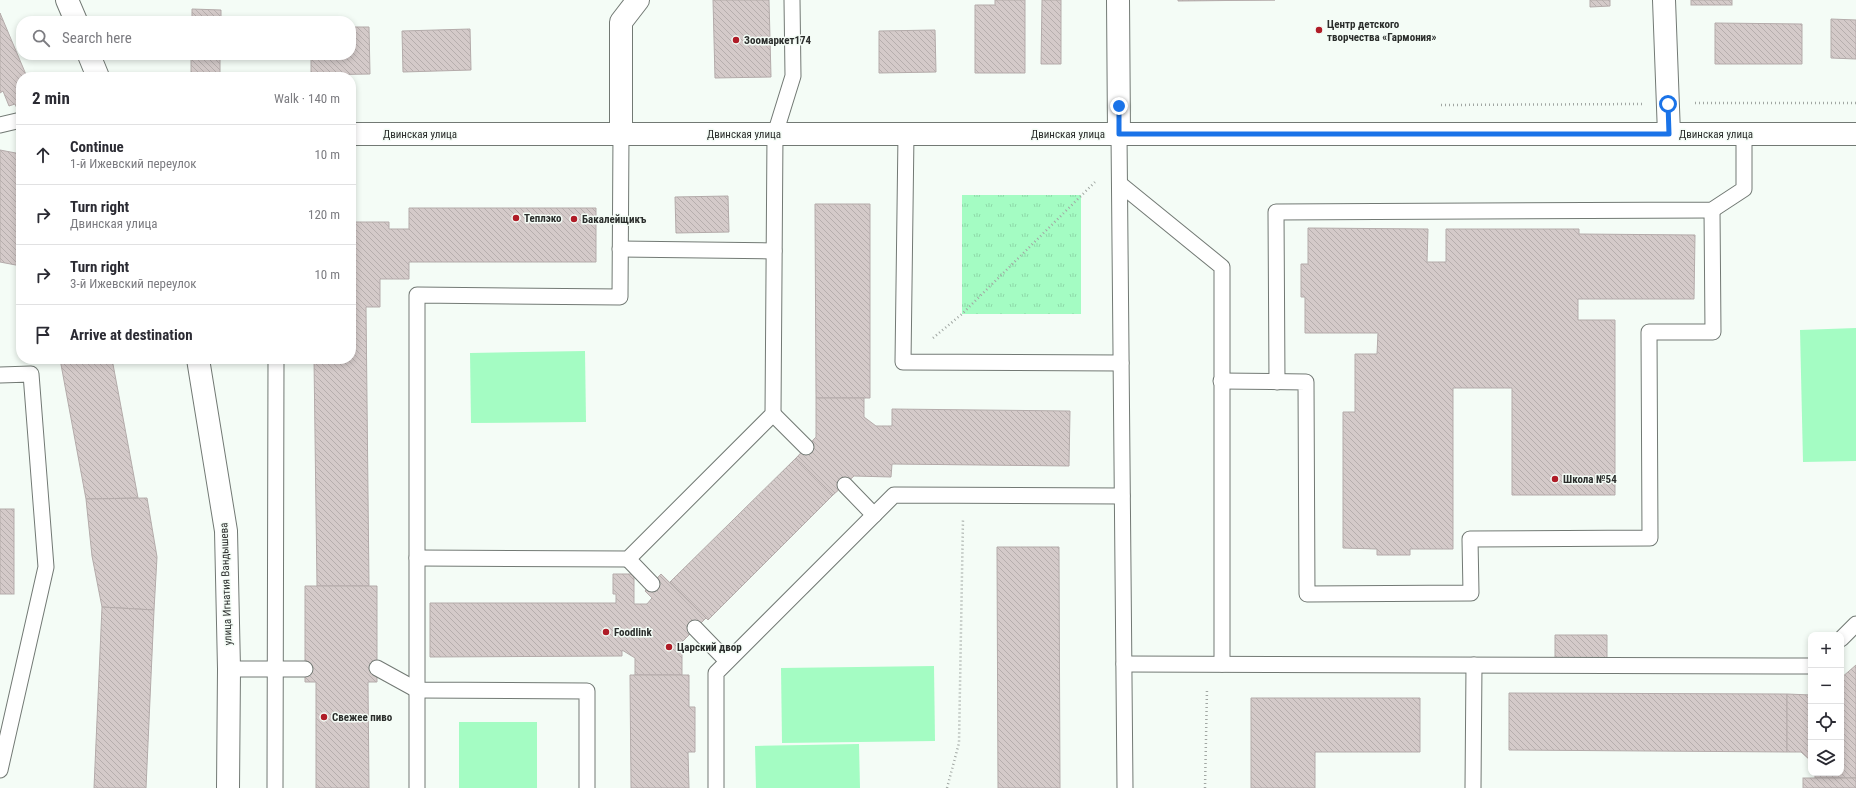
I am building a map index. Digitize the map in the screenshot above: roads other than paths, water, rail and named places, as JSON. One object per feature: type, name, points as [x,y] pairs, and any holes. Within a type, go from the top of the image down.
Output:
[{"type":"street","points":[[67,0],[74,16]]},
{"type":"street","points":[[621,134],[621,22],[638,0]]},
{"type":"street","points":[[1118,0],[1119,134]]},
{"type":"street","points":[[1664,0],[1669,134]]},
{"type":"street","points":[[91,60],[96,72]]},
{"type":"street","name":"Двинская улица","points":[[356,134],[1856,134]]},
{"type":"street","name":"улица Игнатия Вандышева","points":[[199,364],[226,531],[229,669],[228,788]]},
{"type":"lane","points":[[417,558],[628,559],[773,414],[775,134],[793,76],[792,0]]},
{"type":"lane","points":[[0,124],[16,121]]},
{"type":"lane","points":[[417,788],[417,295],[620,297],[621,134]]},
{"type":"lane","points":[[906,134],[903,362],[1121,363]]},
{"type":"lane","points":[[1119,134],[1125,788]]},
{"type":"lane","points":[[1277,382],[1276,212],[1712,210],[1744,189],[1744,134]]},
{"type":"lane","points":[[1120,184],[1222,267],[1222,380],[1214,664]]},
{"type":"lane","points":[[1222,380],[1306,382],[1307,594],[1471,593],[1470,539],[1650,538],[1649,332],[1713,332],[1712,210]]},
{"type":"lane","points":[[620,250],[774,250]]},
{"type":"lane","points":[[275,788],[276,364]]},
{"type":"lane","points":[[0,375],[30,374],[46,567],[0,770]]},
{"type":"lane","points":[[773,414],[806,447]]},
{"type":"lane","points":[[845,485],[874,515]]},
{"type":"lane","points":[[716,788],[716,673],[894,495],[1122,496]]},
{"type":"lane","points":[[628,559],[652,584]]},
{"type":"lane","points":[[1844,635],[1856,624]]},
{"type":"lane","points":[[695,628],[727,661]]},
{"type":"lane","points":[[1124,664],[1808,666]]},
{"type":"lane","points":[[1473,788],[1474,665]]},
{"type":"lane","points":[[377,668],[417,690],[587,691],[587,788]]},
{"type":"lane","points":[[229,669],[305,669]]},
{"type":"place","name":"Центр детского творчества «Гармония»","points":[[1319,30]]},
{"type":"place","name":"Зоомаркет174","points":[[736,40]]},
{"type":"place","name":"Теплэко","points":[[516,218]]},
{"type":"place","name":"Бакалейщикъ","points":[[574,219]]},
{"type":"place","name":"Школа №54","points":[[1555,479]]},
{"type":"place","name":"Foodlink","points":[[606,632]]},
{"type":"place","name":"Царский двор","points":[[669,647]]},
{"type":"place","name":"Свежее пиво","points":[[324,717]]}]
